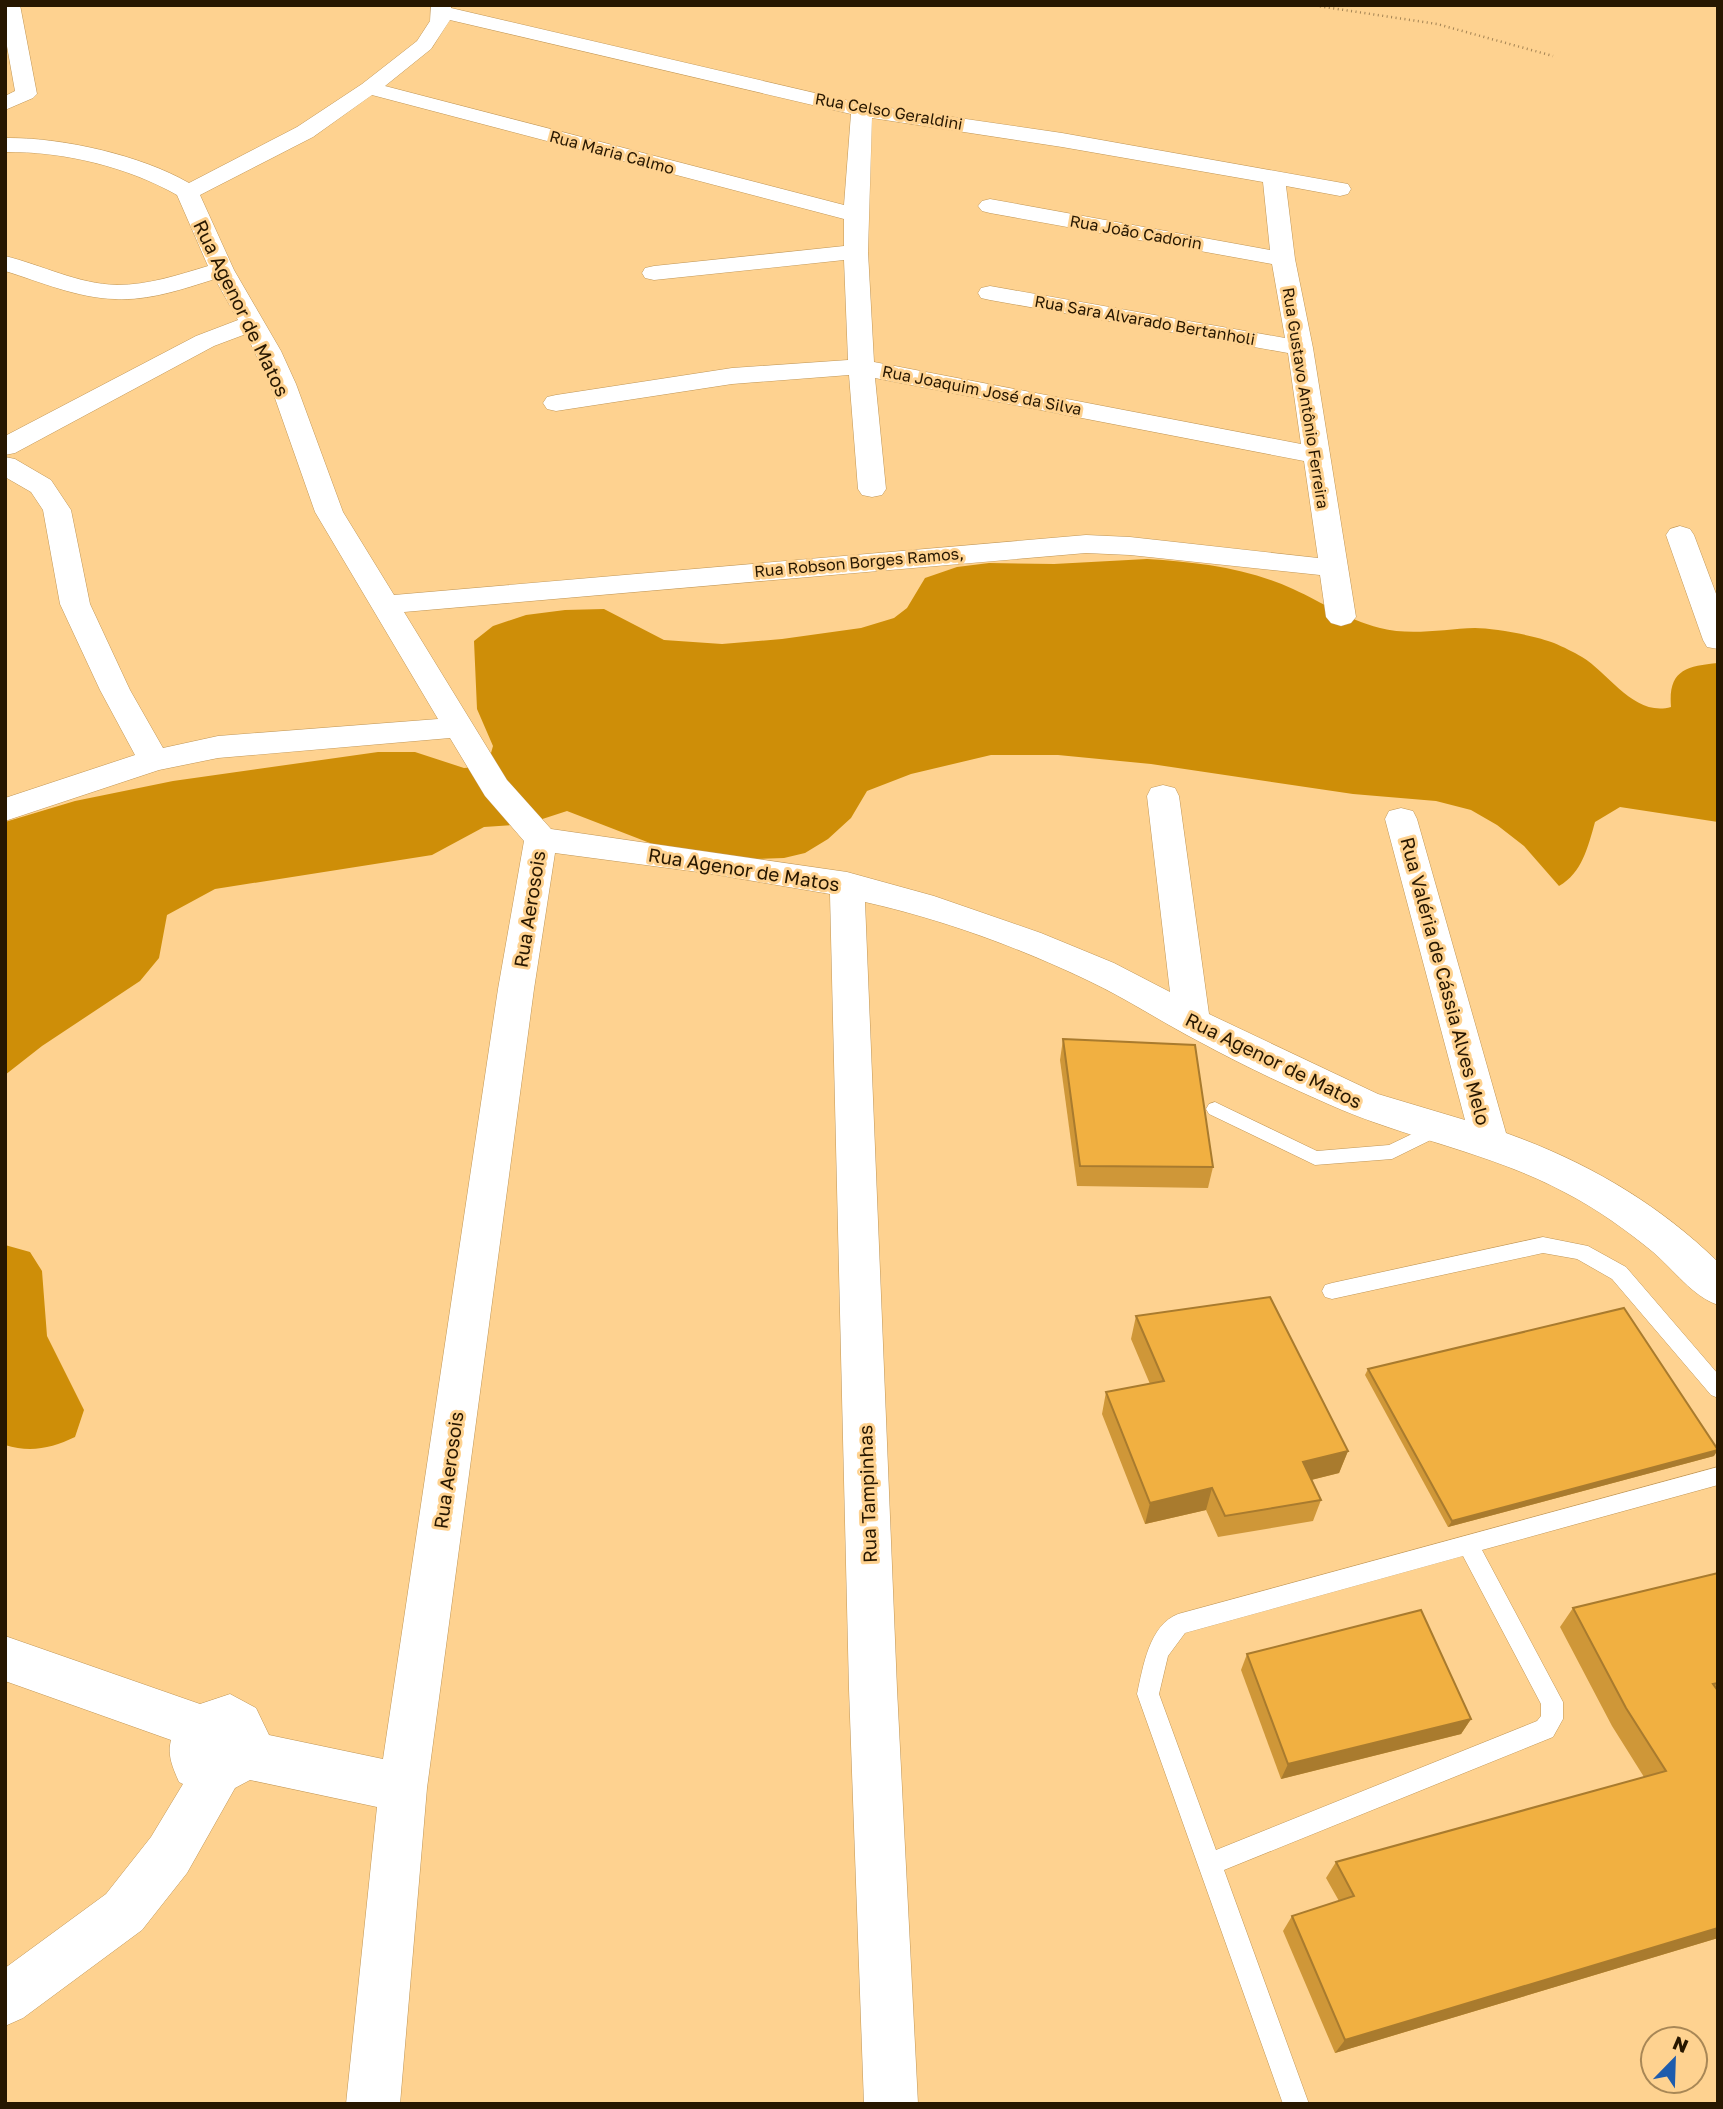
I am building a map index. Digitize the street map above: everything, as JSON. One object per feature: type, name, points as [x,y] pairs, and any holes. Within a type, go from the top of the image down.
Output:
[{"type":"street","points":[[5,104],[26,94],[10,5]]},
{"type":"street","points":[[5,145],[48,146],[164,178],[188,192],[306,132],[369,88],[424,45],[440,21],[441,8]]},
{"type":"street","name":"Rua Celso Geraldini","points":[[441,8],[862,110],[974,125],[1340,190]]},
{"type":"street","name":"Rua Maria Calmo","points":[[369,88],[856,215]]},
{"type":"street","name":"Rua Joaquim José da Silva","points":[[862,110],[855,252],[860,366],[1315,455]]},
{"type":"street","name":"Rua Gustavo Antônio Ferreira","points":[[1274,178],[1283,259],[1300,348],[1341,617]]},
{"type":"street","name":"Rua Agenor de Matos","points":[[188,192],[191,205],[222,270],[283,383],[328,512],[496,788],[541,839],[790,872],[847,884],[986,926],[1118,979],[1192,1022],[1307,1079],[1389,1114],[1490,1143],[1576,1179],[1641,1218],[1692,1261],[1718,1288]]},
{"type":"street","name":"Rua João Cadorin","points":[[990,206],[1283,259]]},
{"type":"street","points":[[654,273],[855,252]]},
{"type":"street","points":[[5,263],[85,288],[117,292],[146,289],[222,270]]},
{"type":"street","name":"Rua Sara Alvarado Bertanholi","points":[[990,293],[1300,348]]},
{"type":"street","points":[[5,447],[205,341],[252,323]]},
{"type":"street","points":[[556,403],[732,376],[860,366],[872,489]]},
{"type":"street","points":[[5,421],[32,431]]},
{"type":"street","points":[[5,466],[41,486],[57,510],[75,604],[109,678],[154,760]]},
{"type":"street","points":[[1680,535],[1718,640]]},
{"type":"street","name":"Rua Robson Borges Ramos,","points":[[384,605],[1058,545],[1130,546],[1334,568]]},
{"type":"street","points":[[5,810],[154,760],[218,747],[461,727]]},
{"type":"street","points":[[1163,796],[1192,1022]]},
{"type":"street","name":"Rua Valéria de Cássia Alves Melo","points":[[1401,819],[1490,1143]]},
{"type":"street","name":"Rua Aerosois","points":[[373,2104],[404,1788],[516,989],[541,839]]},
{"type":"street","name":"Rua Tampinhas","points":[[847,884],[873,1689],[891,2104]]},
{"type":"street","points":[[5,1658],[108,1695],[216,1752],[404,1788]]},
{"type":"street","points":[[5,2000],[124,1912],[169,1855],[216,1752]]},
{"type":"lane","points":[[1215,1109],[1315,1158],[1392,1152],[1439,1128]]},
{"type":"lane","points":[[1332,1291],[1543,1245],[1581,1252],[1619,1273],[1718,1389]]},
{"type":"lane","points":[[1296,2104],[1148,1694],[1158,1651],[1178,1624],[1718,1476]]},
{"type":"lane","points":[[1210,1864],[1545,1729],[1552,1719],[1552,1702],[1468,1545]]},
{"type":"path","points":[[1311,5],[1437,24],[1553,56]]},
{"type":"shaded area","points":[[1147,559],[1203,564],[1258,576],[1380,628],[1415,632],[1483,628],[1547,640],[1582,657],[1623,692],[1645,706],[1671,707],[1672,685],[1681,673],[1696,666],[1718,663],[1718,822],[1620,807],[1595,822],[1579,867],[1559,886],[1524,846],[1497,825],[1471,810],[1436,801],[1353,794],[1151,764],[1058,755],[991,755],[911,774],[867,791],[851,818],[828,839],[805,853],[784,858],[722,860],[681,855],[567,811],[527,824],[484,827],[432,855],[215,889],[167,915],[159,958],[140,981],[42,1046],[5,1075],[5,822],[75,801],[173,781],[378,752],[415,752],[464,768],[477,767],[489,760],[493,746],[477,709],[474,641],[493,626],[526,615],[604,609],[664,640],[722,644],[782,639],[861,628],[894,618],[907,608],[925,578],[957,567],[989,563],[1054,564]]},
{"type":"shaded area","points":[[5,1245],[30,1252],[42,1271],[47,1336],[84,1410],[75,1437],[50,1446],[24,1449],[5,1445]]},
{"type":"building","points":[[1063,1039],[1195,1045],[1213,1167],[1080,1166]]},
{"type":"building","points":[[1270,1297],[1348,1451],[1303,1462],[1321,1500],[1225,1516],[1212,1488],[1150,1503],[1106,1392],[1164,1381],[1136,1316]]},
{"type":"building","points":[[1624,1308],[1718,1450],[1452,1521],[1368,1369]]},
{"type":"building","points":[[1718,1573],[1718,1683],[1713,1684],[1718,1691],[1718,1928],[1345,2040],[1292,1916],[1354,1896],[1336,1862],[1666,1771],[1626,1708],[1573,1608]]},
{"type":"building","points":[[1421,1610],[1471,1719],[1288,1764],[1247,1654]]}]
